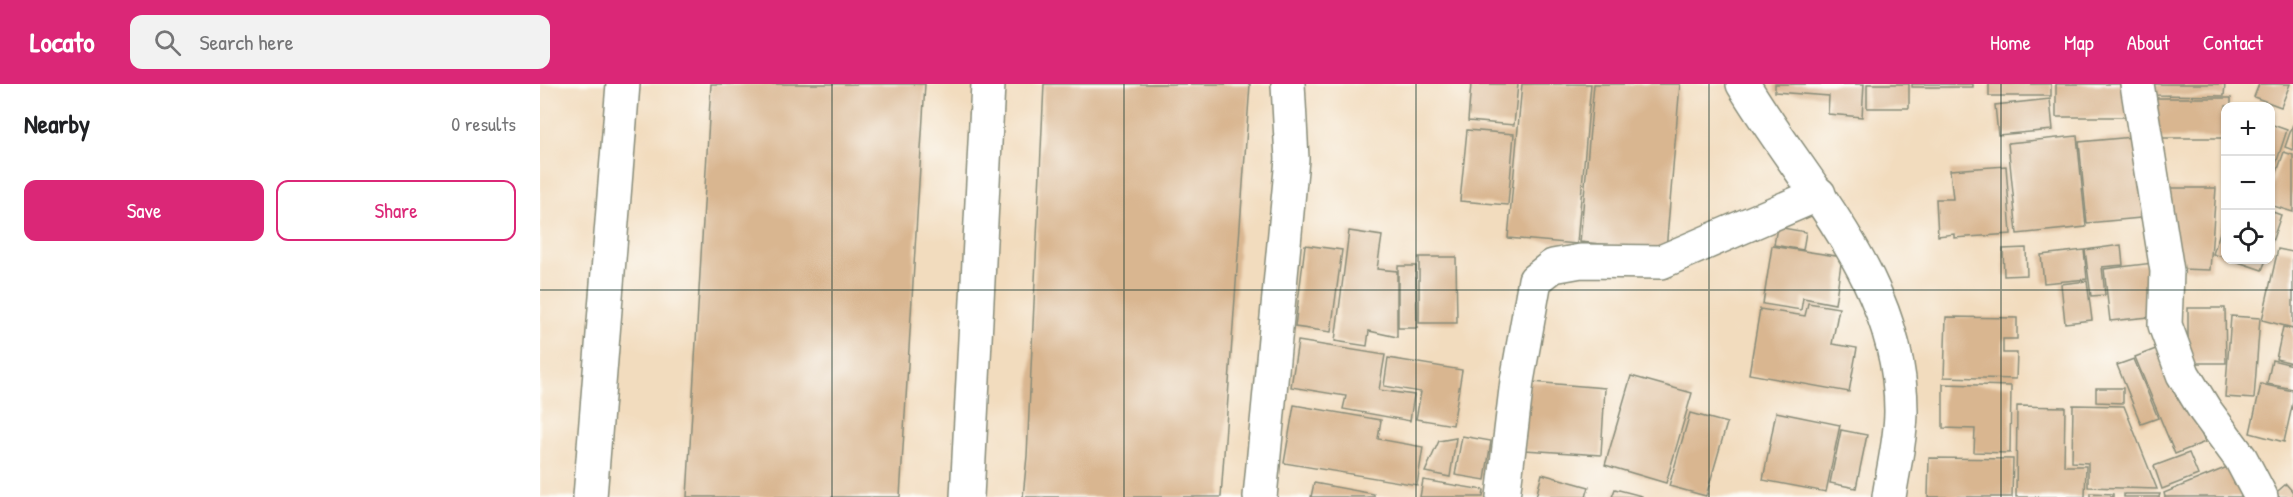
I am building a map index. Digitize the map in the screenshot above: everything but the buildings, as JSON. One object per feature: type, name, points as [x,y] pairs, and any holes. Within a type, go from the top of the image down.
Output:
[{"type":"street","points":[[590,497],[623,84]]},
{"type":"street","points":[[968,497],[988,84]]},
{"type":"street","points":[[1260,497],[1292,159],[1288,84]]},
{"type":"street","points":[[1743,84],[1794,161],[1819,194],[1871,283],[1885,316],[1898,362],[1901,413],[1889,497]]},
{"type":"street","points":[[2137,84],[2167,271],[2165,325],[2183,374],[2205,410],[2241,459],[2261,497]]},
{"type":"street","points":[[1503,497],[1517,381],[1535,280],[1553,266],[1581,261],[1662,262],[1819,194]]}]
